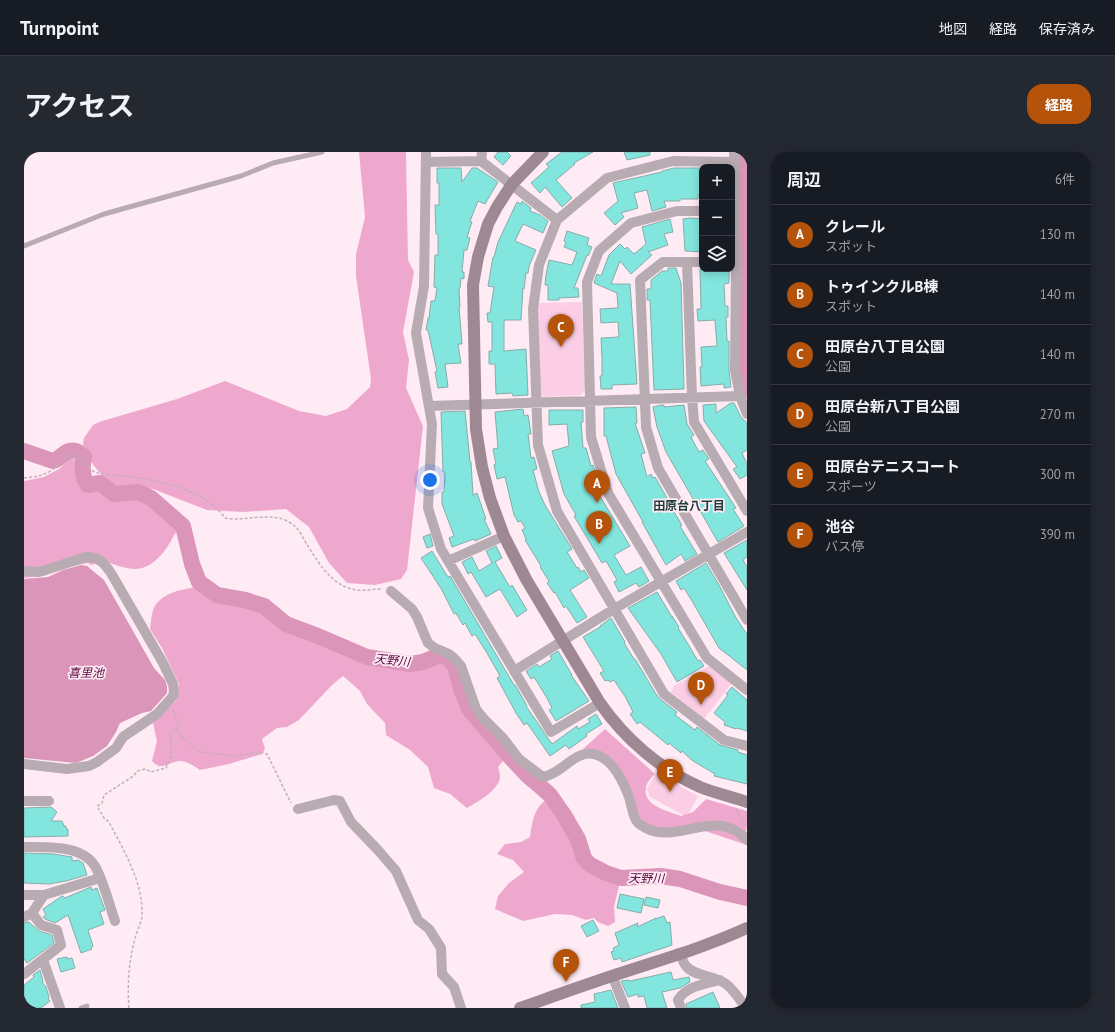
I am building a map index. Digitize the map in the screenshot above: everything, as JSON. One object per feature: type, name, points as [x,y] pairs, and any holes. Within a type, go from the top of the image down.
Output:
[{"type":"street","points":[[543,152],[512,184],[488,224],[478,257],[473,286],[476,430],[482,467],[497,521],[526,579],[600,703],[611,718],[631,740],[671,772],[701,787],[747,802]]},
{"type":"street","points":[[557,220],[512,184],[482,157],[426,157],[424,286],[416,333],[432,424],[428,508],[441,549],[551,732],[600,703]]},
{"type":"street","points":[[733,200],[734,157],[673,161],[607,178],[557,220],[539,265],[533,309],[538,445],[557,511],[664,694],[724,740],[747,746]]},
{"type":"street","points":[[699,211],[677,211],[631,223],[600,251],[587,282],[591,437],[608,493],[707,658],[747,690]]},
{"type":"street","points":[[699,262],[664,262],[640,280],[646,427],[658,468],[747,620]]},
{"type":"street","points":[[687,262],[694,422],[747,511]]},
{"type":"street","points":[[734,272],[735,370],[747,414]]},
{"type":"street","points":[[430,406],[645,398],[692,398],[744,401]]},
{"type":"street","points":[[514,671],[614,609],[747,532]]},
{"type":"street","points":[[448,561],[504,536]]},
{"type":"street","points":[[24,571],[39,572],[86,557],[94,557],[105,564],[164,663],[173,684],[174,691],[170,700],[157,714],[123,737],[116,748],[89,766],[67,769],[24,764]]},
{"type":"street","points":[[391,591],[412,609],[428,643],[455,658],[461,666],[476,708],[491,727],[533,771],[543,777],[551,776],[582,754],[595,754],[604,758],[612,765],[629,797],[638,823],[648,829],[658,832],[717,825],[726,826],[736,831],[747,840]]},
{"type":"street","points":[[24,800],[49,801]]},
{"type":"street","points":[[298,809],[334,800],[340,801],[351,822],[396,871],[418,920],[429,929],[441,948],[442,974],[454,987],[461,1008]]},
{"type":"street","points":[[24,847],[52,847],[72,850],[89,859],[97,869],[115,920]]},
{"type":"street","points":[[24,895],[44,895],[100,878]]},
{"type":"street","points":[[24,974],[61,945],[57,930],[41,925],[28,915],[44,895]]},
{"type":"street","points":[[520,1008],[612,975],[681,954],[728,937],[747,928]]},
{"type":"street","points":[[681,954],[685,965],[693,971],[720,980],[726,984],[737,995],[746,1008]]},
{"type":"street","points":[[43,960],[58,1007]]},
{"type":"street","points":[[612,975],[625,1008]]},
{"type":"street","points":[[680,1008],[678,1000],[682,992],[720,980]]},
{"type":"lane","points":[[24,246],[104,214],[241,176],[273,163],[322,152]]},
{"type":"lane","points":[[81,1008],[87,1006]]},
{"type":"path","points":[[24,478],[44,474],[53,469],[67,456],[73,455],[95,472],[168,484],[201,496],[220,511],[225,518],[276,518],[287,521],[297,527],[328,574],[341,585],[355,590],[366,591],[382,589],[391,591]]},
{"type":"path","points":[[170,700],[177,718],[178,724],[176,731]]},
{"type":"path","points":[[129,1008],[129,975],[136,934],[141,921],[139,892],[130,863],[109,822],[104,818],[97,806],[102,803],[104,795],[132,777],[138,771],[145,769],[151,772],[166,768],[171,756],[171,733],[174,730],[176,731]]},
{"type":"path","points":[[176,731],[201,752],[235,756],[259,752],[267,754],[291,804],[294,808],[298,809]]},
{"type":"path","points":[[735,809],[747,829]]},
{"type":"shaded area","points":[[359,152],[406,152],[408,260],[414,272],[403,332],[409,360],[406,388],[423,426],[407,570],[401,579],[375,585],[347,583],[329,563],[309,527],[286,509],[243,512],[207,510],[153,489],[114,486],[108,483],[87,457],[83,444],[84,438],[93,425],[99,422],[177,399],[225,381],[299,411],[326,416],[347,409],[370,387],[371,379],[356,276],[356,254],[365,217]]},
{"type":"shaded area","points":[[582,302],[585,390],[581,395],[543,397],[539,394],[537,303]]},
{"type":"shaded area","points":[[71,458],[79,464],[83,479],[89,487],[100,489],[117,497],[133,495],[140,496],[163,510],[178,525],[169,545],[152,564],[136,569],[106,562],[91,565],[88,563],[66,567],[47,575],[24,578],[24,481],[44,477],[59,469]]},
{"type":"shaded area","points":[[196,587],[215,597],[221,597],[289,620],[311,631],[348,656],[373,664],[398,668],[418,668],[436,658],[448,661],[468,714],[475,720],[485,735],[496,747],[503,761],[498,767],[500,776],[496,786],[487,795],[467,808],[450,794],[434,788],[428,767],[410,750],[386,735],[385,723],[367,704],[360,691],[343,676],[332,685],[299,720],[287,727],[277,728],[262,739],[265,749],[262,754],[229,764],[200,770],[182,761],[165,766],[159,766],[152,761],[157,741],[153,723],[156,718],[176,701],[179,684],[162,648],[150,629],[152,612],[156,604],[165,596],[177,591]]},
{"type":"shaded area","points":[[709,666],[732,683],[704,719],[671,692],[674,686]]},
{"type":"shaded area","points":[[605,729],[655,774],[647,783],[646,793],[648,799],[657,807],[681,816],[693,812],[706,799],[747,811],[747,825],[744,844],[690,826],[654,828],[640,820],[606,756],[584,754],[583,749]]},
{"type":"shaded area","points":[[656,773],[698,796],[687,817],[650,797],[647,789]]},
{"type":"shaded area","points":[[548,799],[563,803],[574,820],[592,863],[619,875],[619,886],[614,907],[615,922],[608,926],[598,922],[594,918],[586,920],[572,915],[555,914],[523,921],[495,909],[498,896],[509,883],[524,872],[513,860],[497,854],[505,844],[521,842],[530,837],[534,815],[543,802]]},
{"type":"water","name":"喜里池","points":[[81,565],[87,566],[104,580],[154,668],[165,680],[167,693],[151,711],[142,713],[120,723],[107,746],[93,756],[76,763],[24,758],[24,579],[48,577],[63,570]]},
{"type":"building","points":[[498,152],[507,152],[511,156],[503,165],[494,157]]},
{"type":"building","points":[[562,152],[593,152],[574,163],[575,164],[556,180],[572,198],[562,207],[545,187],[540,193],[531,183],[549,167],[546,164]]},
{"type":"building","points":[[624,152],[650,152],[650,155],[627,160]]},
{"type":"building","points":[[437,168],[461,168],[462,182],[472,168],[477,168],[498,182],[485,204],[478,201],[470,221],[472,222],[467,237],[470,238],[467,250],[464,250],[462,272],[464,272],[464,279],[461,278],[459,288],[462,344],[458,344],[461,363],[445,364],[448,387],[438,388],[435,372],[437,371],[428,330],[426,330],[431,301],[435,301],[437,288],[434,287],[435,255],[438,255],[438,234],[436,234],[435,205],[439,205]]},
{"type":"building","points":[[674,168],[699,168],[698,199],[664,201],[666,207],[652,211],[647,190],[634,193],[638,208],[621,213],[624,217],[615,225],[604,213],[618,201],[613,183]]},
{"type":"building","points":[[522,201],[531,208],[530,211],[540,215],[548,221],[543,233],[523,224],[515,241],[536,250],[529,266],[528,273],[526,273],[524,289],[523,288],[521,320],[505,320],[504,322],[504,351],[526,349],[528,395],[513,396],[512,393],[496,394],[495,364],[489,364],[489,351],[492,351],[492,322],[488,322],[487,313],[490,313],[494,287],[488,286],[493,257],[498,242],[517,202],[521,204]]},
{"type":"building","points":[[670,219],[673,232],[664,234],[668,245],[648,252],[652,255],[631,274],[620,261],[611,284],[630,284],[637,384],[612,385],[612,389],[601,389],[601,338],[619,337],[618,322],[601,323],[600,309],[618,308],[617,293],[594,283],[597,274],[601,276],[609,255],[620,244],[625,249],[627,247],[634,254],[646,244],[642,227]]},
{"type":"building","points":[[683,219],[699,219],[699,252],[685,251]]},
{"type":"building","points":[[567,231],[589,238],[587,245],[592,247],[588,256],[587,255],[574,288],[578,288],[579,297],[548,300],[548,285],[545,285],[549,260],[572,265],[577,252],[564,247]]},
{"type":"building","points":[[668,268],[676,268],[681,283],[684,389],[654,390],[650,300],[647,300],[647,289],[651,289],[651,280],[662,271],[668,271]]},
{"type":"building","points":[[700,272],[729,272],[729,283],[724,284],[725,306],[728,306],[728,317],[726,317],[727,341],[729,341],[729,370],[731,387],[724,388],[724,384],[701,386],[701,347],[717,346],[715,320],[698,321],[697,309],[701,309]]},
{"type":"building","points":[[731,403],[734,403],[741,417],[747,423],[747,450],[742,453],[747,464],[747,475],[740,479],[733,469],[737,467],[704,421],[703,405],[716,404],[716,413]]},
{"type":"building","points":[[664,405],[664,407],[684,405],[687,424],[694,435],[691,437],[699,452],[703,450],[709,459],[705,461],[736,508],[733,509],[744,526],[718,542],[666,452],[657,427],[653,407]]},
{"type":"building","points":[[636,407],[637,423],[635,423],[645,453],[641,454],[647,477],[651,474],[653,478],[655,477],[682,525],[680,526],[697,554],[685,561],[681,554],[666,565],[616,474],[606,436],[604,436],[604,408]]},
{"type":"building","points":[[523,409],[524,416],[528,415],[531,434],[528,434],[531,458],[534,457],[537,469],[533,470],[539,492],[545,505],[572,549],[567,552],[577,568],[578,567],[581,572],[584,570],[589,578],[570,590],[587,617],[577,623],[566,606],[564,608],[555,592],[554,593],[547,583],[549,581],[525,540],[526,539],[522,530],[525,528],[521,521],[518,522],[514,515],[505,477],[497,479],[493,449],[498,448],[495,412]]},
{"type":"building","points":[[549,410],[583,410],[583,422],[581,422],[583,448],[586,448],[591,466],[593,465],[598,481],[592,483],[630,546],[614,555],[626,575],[641,567],[649,581],[639,587],[636,583],[619,592],[614,582],[617,580],[606,561],[602,563],[574,516],[576,515],[564,494],[552,451],[569,446],[567,424],[549,425]]},
{"type":"building","points":[[465,411],[473,495],[477,493],[486,519],[484,519],[491,534],[475,541],[474,539],[452,547],[449,538],[454,536],[442,504],[445,472],[443,472],[441,412]]},
{"type":"building","points":[[430,534],[433,546],[427,548],[423,537]]},
{"type":"building","points":[[747,540],[747,557],[743,560],[747,567],[747,590],[724,553]]},
{"type":"building","points":[[496,546],[502,558],[495,562],[510,587],[512,585],[527,610],[517,617],[500,589],[486,597],[471,572],[468,574],[462,562],[472,557],[479,571],[492,563],[486,551]]},
{"type":"building","points":[[432,551],[448,577],[450,576],[517,688],[526,706],[552,744],[577,726],[578,729],[590,722],[588,719],[596,714],[602,724],[586,734],[587,736],[569,749],[566,745],[550,756],[527,723],[524,725],[516,713],[497,678],[500,676],[487,653],[475,634],[472,636],[465,623],[463,625],[456,613],[454,614],[442,590],[421,558]]},
{"type":"building","points":[[706,563],[735,616],[747,633],[747,670],[719,648],[684,588],[681,590],[676,581]]},
{"type":"building","points":[[657,592],[698,661],[700,660],[704,666],[677,682],[661,654],[628,608]]},
{"type":"building","points":[[611,618],[625,642],[624,643],[656,694],[677,712],[675,715],[695,730],[697,727],[720,745],[738,750],[738,752],[747,755],[747,784],[714,776],[715,774],[693,761],[682,751],[681,753],[669,743],[668,745],[640,722],[637,724],[630,714],[633,712],[626,698],[614,680],[610,682],[608,680],[605,681],[600,673],[604,671],[583,637],[600,627]]},
{"type":"building","points":[[558,651],[571,675],[589,701],[556,721],[549,710],[552,708],[547,698],[534,677],[531,679],[526,671],[537,664],[539,667],[552,659],[550,656]]},
{"type":"building","points":[[732,687],[747,700],[747,731],[724,725],[725,722],[714,713],[728,695],[726,694]]},
{"type":"building","points":[[51,807],[57,812],[51,821],[62,821],[64,826],[66,826],[66,829],[68,829],[68,836],[24,837],[24,808]]},
{"type":"building","points":[[24,853],[54,854],[72,857],[72,861],[78,860],[83,863],[87,875],[49,884],[24,883]]},
{"type":"building","points":[[91,887],[92,890],[97,888],[105,910],[100,912],[104,924],[88,930],[93,946],[91,948],[92,949],[81,953],[68,915],[55,923],[43,917],[46,915],[43,909],[62,896],[65,898]]},
{"type":"building","points":[[620,894],[644,899],[641,913],[617,908]]},
{"type":"building","points":[[646,897],[660,900],[658,908],[644,905]]},
{"type":"building","points":[[664,916],[667,923],[670,922],[672,945],[622,962],[621,958],[614,960],[611,952],[614,951],[613,948],[619,945],[615,933],[638,923],[637,927]]},
{"type":"building","points":[[593,920],[599,931],[587,937],[581,926]]},
{"type":"building","points":[[29,922],[39,931],[52,935],[54,943],[27,963],[24,959],[24,923]]},
{"type":"building","points":[[67,957],[67,959],[72,958],[75,968],[61,972],[57,959]]},
{"type":"building","points":[[40,970],[42,982],[46,987],[49,997],[48,999],[50,1001],[41,1008],[24,1008],[24,985]]},
{"type":"building","points":[[671,972],[673,980],[689,977],[690,982],[680,988],[662,992],[667,1008],[647,1008],[644,996],[638,997],[638,994],[628,997],[621,981],[630,981]]},
{"type":"building","points":[[611,990],[618,1008],[581,1008],[581,1005],[595,1002],[594,994]]},
{"type":"building","points":[[713,992],[720,1008],[687,1008],[686,1004]]},
{"type":"waterway","points":[[746,152],[746,246],[743,334],[747,390]]},
{"type":"waterway","name":"天野川","points":[[24,451],[53,461],[66,452],[72,450],[76,451],[84,457],[83,471],[88,485],[100,483],[114,494],[138,492],[151,498],[183,526],[192,564],[199,582],[217,595],[245,600],[264,606],[286,624],[367,657],[410,664],[423,662],[440,655],[448,658],[455,666],[461,689],[469,709],[528,776],[550,795],[578,839],[584,858],[589,864],[606,873],[621,878],[661,876],[680,879],[720,892],[747,898]]},
{"type":"place","name":"田原台八丁目公園","points":[[561,347]]},
{"type":"place","name":"クレール","points":[[597,503]]},
{"type":"place","name":"トゥインクルB棟","points":[[599,544]]},
{"type":"place","name":"田原台新八丁目公園","points":[[701,705]]},
{"type":"place","name":"田原台テニスコート","points":[[670,792]]},
{"type":"place","name":"池谷","points":[[566,982]]},
{"type":"district","name":"田原台八丁目","points":[[689,505]]}]
